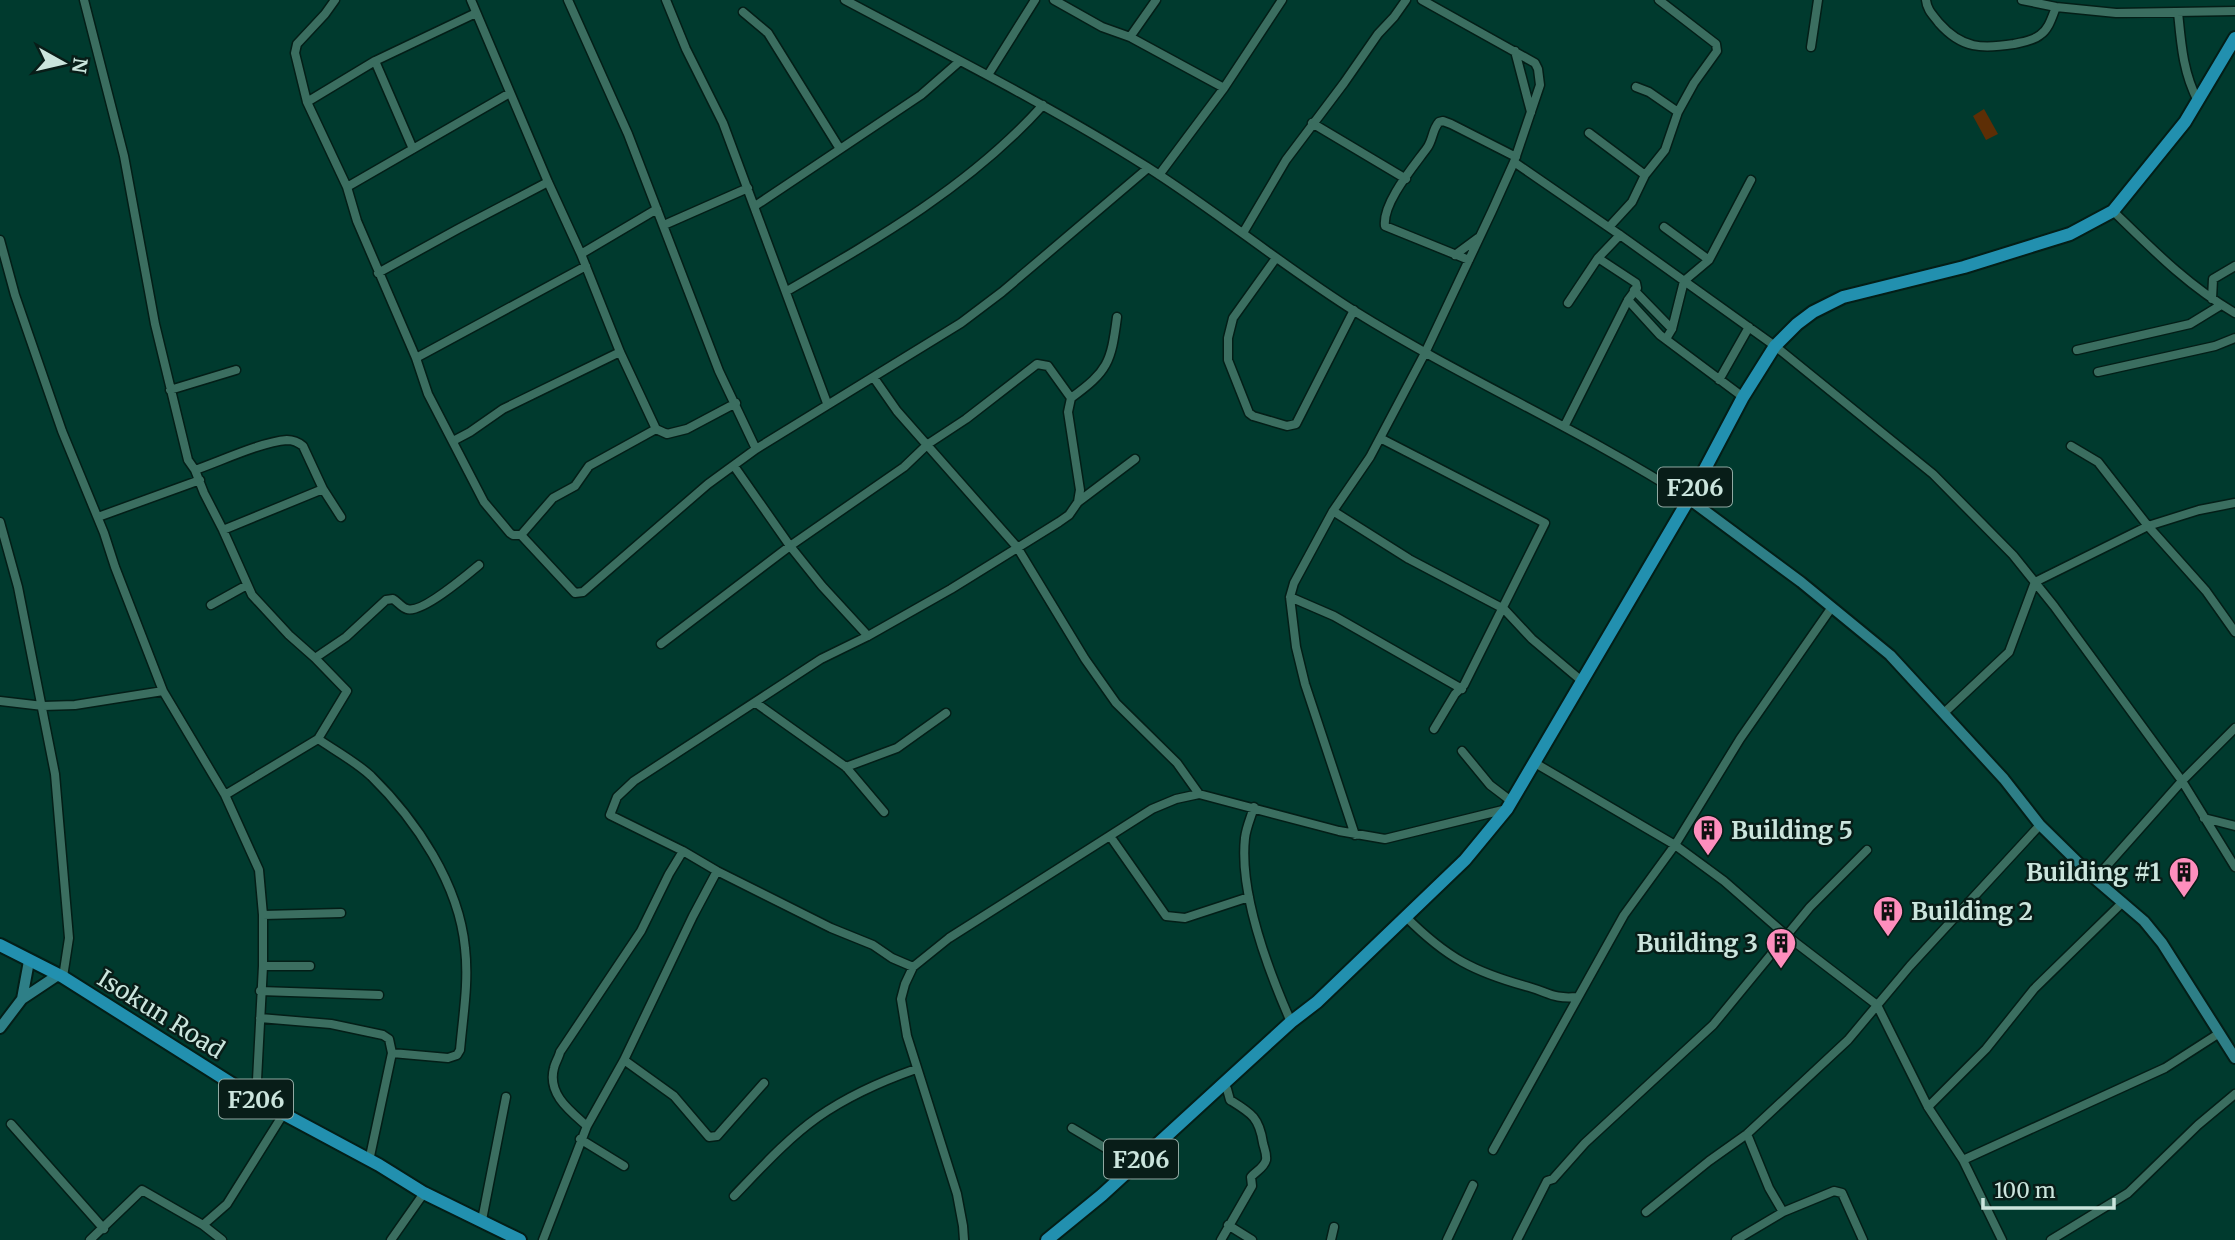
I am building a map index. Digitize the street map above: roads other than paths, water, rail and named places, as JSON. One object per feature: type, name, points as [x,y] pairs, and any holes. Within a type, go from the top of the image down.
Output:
[{"type":"main road","name":"F206","points":[[1047,1240],[1317,1002],[1465,860],[1509,805],[1535,763],[1689,499],[1743,397],[1775,346],[1797,324],[1843,297],[1964,267],[2070,234],[2112,211],[2185,122],[2235,38]]},
{"type":"main road","name":"Isokun Road","points":[[0,945],[60,976],[241,1087],[256,1099],[284,1112],[424,1193],[520,1240]]},
{"type":"street","points":[[84,0],[124,156],[136,234],[188,460],[258,603],[348,691],[318,739],[225,795]]},
{"type":"street","points":[[334,0],[325,14],[297,44],[295,53],[307,102],[347,187],[358,221],[416,358],[428,394],[484,502],[513,536],[521,535],[553,498],[575,486],[589,466],[656,429]]},
{"type":"street","points":[[471,0],[586,265],[620,352],[656,429],[667,434],[687,429],[736,404]]},
{"type":"street","points":[[568,0],[628,134],[719,370],[756,449]]},
{"type":"street","points":[[666,0],[686,49],[723,123],[827,403]]},
{"type":"street","points":[[845,0],[1043,105],[1148,168],[1276,258],[1425,353],[1640,467],[1689,499],[1832,607],[1890,655],[1945,712],[2040,825],[2095,879],[2123,902],[2162,943],[2235,1058]]},
{"type":"street","points":[[988,75],[1035,0]]},
{"type":"street","points":[[1054,0],[1224,88]]},
{"type":"street","points":[[1130,37],[1156,0]]},
{"type":"street","points":[[1159,175],[1224,88],[1282,0]]},
{"type":"street","points":[[1243,233],[1286,160],[1406,0]]},
{"type":"street","points":[[1355,835],[1305,684],[1296,647],[1290,597],[1294,583],[1333,510],[1370,457],[1425,353],[1515,159],[1540,85],[1535,63],[1422,0]]},
{"type":"street","points":[[1609,227],[1632,202],[1645,175],[1665,150],[1678,113],[1717,47],[1659,0]]},
{"type":"street","points":[[1811,47],[1818,0]]},
{"type":"street","points":[[1926,0],[1928,10],[1945,30],[1957,39],[1979,48],[2034,39],[2047,27],[2056,7]]},
{"type":"street","points":[[2022,0],[2056,7],[2116,13],[2235,11]]},
{"type":"street","points":[[743,12],[768,33],[840,149]]},
{"type":"street","points":[[2178,12],[2181,50],[2188,83],[2198,101]]},
{"type":"street","points":[[307,102],[375,61],[476,13]]},
{"type":"street","points":[[1515,51],[1531,112]]},
{"type":"street","points":[[375,61],[413,149]]},
{"type":"street","points":[[755,206],[921,95],[960,61]]},
{"type":"street","points":[[1526,88],[1536,98]]},
{"type":"street","points":[[1636,88],[1649,92],[1678,113]]},
{"type":"street","points":[[347,187],[510,93]]},
{"type":"street","points":[[787,291],[879,238],[937,200],[1016,135],[1043,105]]},
{"type":"street","points":[[1469,260],[1385,226],[1387,210],[1430,143],[1435,126],[1443,121],[1515,159],[1749,327],[1933,474],[2013,555],[2035,582],[2182,781],[2235,867]]},
{"type":"street","points":[[1312,123],[1406,178]]},
{"type":"street","points":[[1589,133],[1645,175]]},
{"type":"street","points":[[521,535],[572,590],[583,592],[681,507],[756,449],[961,323],[1002,292],[1148,168]]},
{"type":"street","points":[[1666,339],[1672,328],[1684,281],[1709,260],[1751,180]]},
{"type":"street","points":[[379,273],[548,182]]},
{"type":"street","points":[[664,225],[747,188]]},
{"type":"street","points":[[581,254],[657,209]]},
{"type":"street","points":[[2112,211],[2179,275],[2235,313]]},
{"type":"street","points":[[1664,227],[1709,260]]},
{"type":"street","points":[[1568,303],[1598,258],[1620,235]]},
{"type":"street","points":[[1455,254],[1480,236]]},
{"type":"street","points":[[0,240],[2,255],[62,431],[98,517],[163,691],[225,795],[258,870],[263,915],[263,966],[256,1099]]},
{"type":"street","points":[[1276,258],[1233,317],[1228,338],[1228,360],[1247,408],[1253,416],[1287,426],[1296,424],[1354,310]]},
{"type":"street","points":[[1565,425],[1628,300],[1637,288],[1636,283],[1598,258]]},
{"type":"street","points":[[416,358],[586,265]]},
{"type":"street","points":[[2211,299],[2213,279],[2235,266]]},
{"type":"street","points":[[1634,290],[1672,328]]},
{"type":"street","points":[[1628,300],[1666,339],[1743,397]]},
{"type":"street","points":[[2077,350],[2190,324],[2221,305]]},
{"type":"street","points":[[1078,502],[1080,490],[1068,412],[1071,398],[1093,382],[1108,362],[1113,348],[1117,317]]},
{"type":"street","points":[[1719,380],[1749,327]]},
{"type":"street","points":[[2098,372],[2215,346],[2235,338]]},
{"type":"street","points":[[453,441],[503,409],[620,352]]},
{"type":"street","points":[[661,644],[790,546],[904,467],[928,444],[966,419],[1037,364],[1048,366],[1071,398]]},
{"type":"street","points":[[170,390],[236,370]]},
{"type":"street","points":[[874,378],[897,411],[1017,547],[1085,659],[1116,704],[1177,763],[1199,794]]},
{"type":"street","points":[[1380,439],[1545,523],[1462,689],[1455,694],[1434,729]]},
{"type":"street","points":[[195,470],[289,440],[298,441],[341,517]]},
{"type":"street","points":[[2071,446],[2098,462],[2148,526],[2206,591],[2235,632]]},
{"type":"street","points":[[913,967],[892,958],[873,945],[831,928],[718,872],[683,851],[610,815],[617,797],[635,781],[821,659],[951,589],[1069,515],[1078,502],[1135,458]]},
{"type":"street","points":[[734,466],[790,546],[868,636]]},
{"type":"street","points":[[98,517],[200,480]]},
{"type":"street","points":[[223,530],[323,489]]},
{"type":"street","points":[[1945,712],[2010,652],[2035,582],[2148,526],[2199,510],[2235,503]]},
{"type":"street","points":[[1333,510],[1409,559],[1504,609],[1532,639],[1583,682]]},
{"type":"street","points":[[0,523],[18,587],[55,774],[69,938],[60,976],[22,999],[0,1028]]},
{"type":"street","points":[[315,658],[346,637],[386,600],[393,599],[405,608],[413,609],[437,598],[480,565]]},
{"type":"street","points":[[211,605],[247,585]]},
{"type":"street","points":[[1290,597],[1334,616],[1462,689]]},
{"type":"street","points":[[1493,1150],[1624,915],[1675,845],[1740,739],[1832,607]]},
{"type":"street","points":[[0,701],[43,706],[75,705],[163,691]]},
{"type":"street","points":[[756,703],[846,767],[884,812]]},
{"type":"street","points":[[846,767],[897,748],[947,713]]},
{"type":"street","points":[[2095,879],[2182,781],[2235,728]]},
{"type":"street","points":[[318,739],[369,774],[397,804],[439,869],[454,901],[465,944],[466,986],[460,1050],[457,1055],[449,1058],[392,1053]]},
{"type":"street","points":[[964,1240],[957,1194],[916,1069],[903,1018],[901,999],[913,967],[960,930],[1152,809],[1176,799],[1199,794],[1355,835],[1385,839],[1509,805],[1462,751]]},
{"type":"street","points":[[1535,763],[1675,845],[1724,881],[1787,936],[1877,1005],[1928,1108],[1963,1160],[2002,1240]]},
{"type":"street","points":[[1254,807],[1245,835],[1244,853],[1250,897],[1270,974],[1291,1023]]},
{"type":"street","points":[[2204,818],[2235,826]]},
{"type":"street","points":[[1646,1212],[1746,1134],[1848,1040],[2040,825]]},
{"type":"street","points":[[1110,836],[1166,916],[1185,918],[1250,897]]},
{"type":"street","points":[[1517,1240],[1550,1180],[1585,1143],[1713,1025],[1810,907],[1867,850]]},
{"type":"street","points":[[587,1126],[561,1103],[554,1079],[554,1068],[560,1052],[642,931],[683,851]]},
{"type":"street","points":[[543,1240],[580,1139],[624,1060],[693,916],[718,872]]},
{"type":"street","points":[[1928,1108],[1986,1049],[2034,989],[2123,902]]},
{"type":"street","points":[[263,915],[341,913]]},
{"type":"street","points":[[1406,917],[1429,940],[1481,973],[1560,999],[1577,997]]},
{"type":"street","points":[[22,999],[29,961]]},
{"type":"street","points":[[263,966],[310,966]]},
{"type":"street","points":[[260,991],[379,995]]},
{"type":"street","points":[[1560,999],[1569,1010]]},
{"type":"street","points":[[260,1018],[331,1024],[383,1035],[392,1044],[369,1161]]},
{"type":"street","points":[[1963,1160],[2165,1068],[2218,1034]]},
{"type":"street","points":[[624,1060],[674,1096],[709,1137],[717,1136],[764,1083]]},
{"type":"street","points":[[734,1196],[782,1146],[818,1117],[880,1082],[916,1069]]},
{"type":"street","points":[[1221,1240],[1252,1186],[1251,1177],[1266,1161],[1260,1125],[1248,1110],[1230,1100],[1227,1089],[1222,1086]]},
{"type":"street","points":[[2051,1240],[2128,1193],[2198,1125],[2235,1094]]},
{"type":"street","points":[[482,1220],[506,1097]]},
{"type":"street","points":[[203,1225],[228,1204],[284,1112]]},
{"type":"street","points":[[11,1124],[104,1229]]},
{"type":"street","points":[[1072,1128],[1134,1165]]},
{"type":"street","points":[[1746,1134],[1769,1188],[1783,1212]]},
{"type":"street","points":[[580,1139],[624,1166]]},
{"type":"street","points":[[1447,1240],[1473,1185]]},
{"type":"street","points":[[90,1240],[142,1190],[203,1225],[222,1240]]},
{"type":"street","points":[[1736,1240],[1783,1212],[1834,1191],[1840,1191],[1863,1240]]},
{"type":"street","points":[[391,1240],[424,1193]]},
{"type":"street","points":[[1228,1225],[1252,1240]]},
{"type":"street","points":[[1331,1240],[1334,1227]]},
{"type":"place","name":"Building 5","points":[[1708,857]]},
{"type":"place","name":"Building #1","points":[[2184,899]]},
{"type":"place","name":"Building 2","points":[[1888,938]]},
{"type":"place","name":"Building 3","points":[[1781,970]]}]
